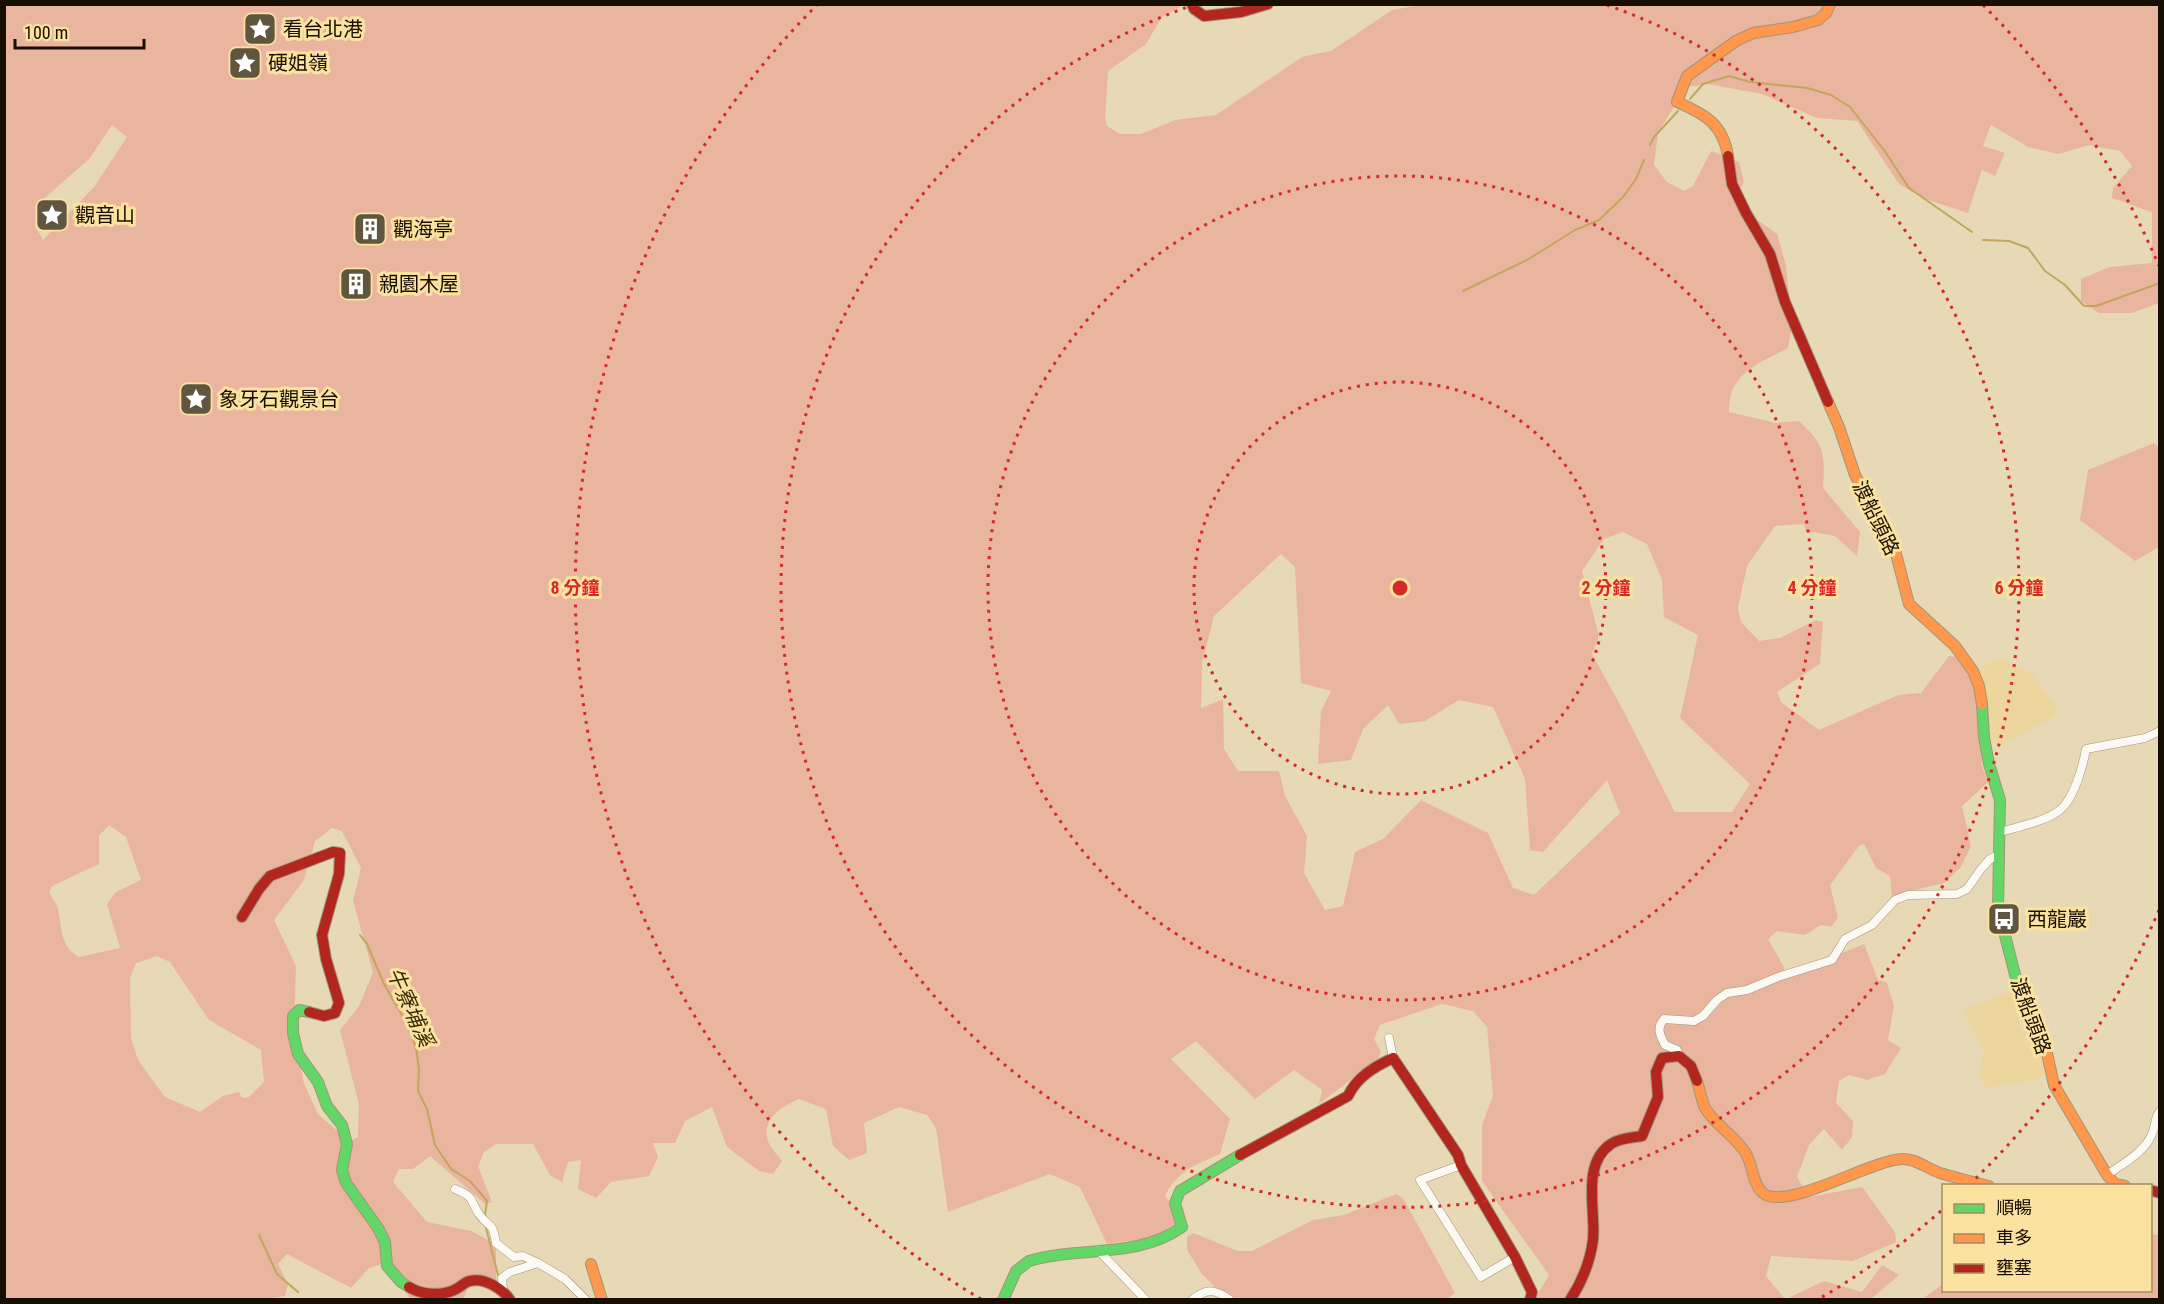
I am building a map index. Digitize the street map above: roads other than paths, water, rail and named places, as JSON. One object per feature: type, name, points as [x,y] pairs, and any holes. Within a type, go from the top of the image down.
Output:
[{"type":"street","points":[[1192,4],[1204,16],[1241,12],[1268,4]]},
{"type":"street","name":"渡船頭路","points":[[1830,4],[1829,12],[1811,23],[1746,34],[1735,40],[1715,58],[1686,77],[1677,102],[1709,119],[1721,130],[1727,149],[1732,184],[1770,254],[1785,302],[1839,427],[1855,475],[1895,550],[1909,604],[1955,646],[1973,671],[1979,686],[1989,764],[2000,800],[1998,908],[2022,1002],[2045,1044],[2054,1085],[2107,1175],[2117,1184]]},
{"type":"street","points":[[2000,832],[2039,820],[2061,810],[2070,797],[2084,763],[2086,749],[2118,745],[2160,732]]},
{"type":"street","points":[[242,917],[270,876],[333,852],[340,853],[341,864],[336,890],[324,921],[322,938],[339,1003],[335,1013],[324,1016],[299,1010],[293,1016],[293,1033],[298,1054],[318,1082],[327,1106],[342,1125],[347,1144],[342,1170],[346,1183],[378,1228],[385,1242],[387,1266],[401,1282],[417,1292],[429,1294],[453,1291],[468,1281],[477,1280],[506,1295]]},
{"type":"street","points":[[1679,1056],[1677,1050],[1665,1045],[1659,1031],[1664,1019],[1694,1021],[1703,1016],[1726,993],[1747,990],[1778,977],[1832,960],[1845,939],[1872,925],[1895,900],[1908,895],[1957,894],[1967,889],[1990,859],[1999,855]]},
{"type":"street","points":[[1389,1038],[1393,1058],[1458,1155],[1461,1166],[1515,1257],[1532,1292],[1530,1299]]},
{"type":"street","points":[[1570,1299],[1581,1282],[1593,1238],[1593,1177],[1601,1152],[1613,1142],[1642,1136],[1658,1097],[1656,1072],[1662,1058],[1679,1056],[1698,1077],[1705,1107],[1724,1131],[1742,1148],[1749,1159],[1762,1192],[1767,1196],[1791,1196],[1849,1174],[1899,1159],[1907,1159],[1940,1173],[1985,1184]]},
{"type":"street","points":[[1003,1299],[1016,1270],[1024,1263],[1071,1253],[1131,1247],[1174,1235],[1182,1227],[1173,1202],[1180,1191],[1246,1151],[1348,1096],[1352,1085],[1380,1064],[1393,1058]]},
{"type":"street","points":[[2107,1175],[2143,1148],[2152,1134],[2160,1111]]},
{"type":"street","points":[[1461,1166],[1420,1180],[1481,1277],[1515,1257]]},
{"type":"street","points":[[455,1189],[472,1198],[479,1214],[494,1227],[496,1243],[514,1257],[523,1256],[565,1279],[586,1299]]},
{"type":"street","points":[[1098,1250],[1146,1299]]},
{"type":"street","points":[[506,1295],[502,1278],[510,1272],[538,1263]]},
{"type":"street","points":[[591,1264],[602,1299]]},
{"type":"street","points":[[1192,1299],[1203,1290],[1215,1290],[1230,1299]]},
{"type":"waterway","points":[[1690,99],[1703,84],[1729,76],[1750,82],[1807,88],[1831,95],[1850,107],[1884,150],[1909,188],[1972,232]]},
{"type":"waterway","points":[[1650,145],[1654,137],[1678,111]]},
{"type":"waterway","points":[[1463,291],[1527,260],[1575,230],[1599,220],[1623,197],[1636,179],[1644,160]]},
{"type":"waterway","points":[[1983,240],[2009,241],[2028,248],[2045,271],[2065,285],[2084,306],[2096,306],[2160,283]]},
{"type":"waterway","name":"牛寮埔溪","points":[[360,935],[367,944],[384,984],[407,1024],[416,1048],[419,1069],[418,1091],[427,1109],[435,1145],[451,1169],[470,1181],[487,1201],[485,1214]]},
{"type":"waterway","name":"牛寮埔溪","points":[[485,1224],[498,1275]]},
{"type":"waterway","points":[[259,1235],[277,1274],[298,1292]]},
{"type":"place","name":"看台北港","points":[[260,29]]},
{"type":"place","name":"硬姐嶺","points":[[245,63]]},
{"type":"place","name":"觀音山","points":[[52,215]]},
{"type":"place","name":"觀海亭","points":[[370,229]]},
{"type":"place","name":"親園木屋","points":[[356,284]]},
{"type":"place","name":"象牙石觀景台","points":[[196,399]]},
{"type":"place","name":"西龍巖","points":[[2004,919]]}]
